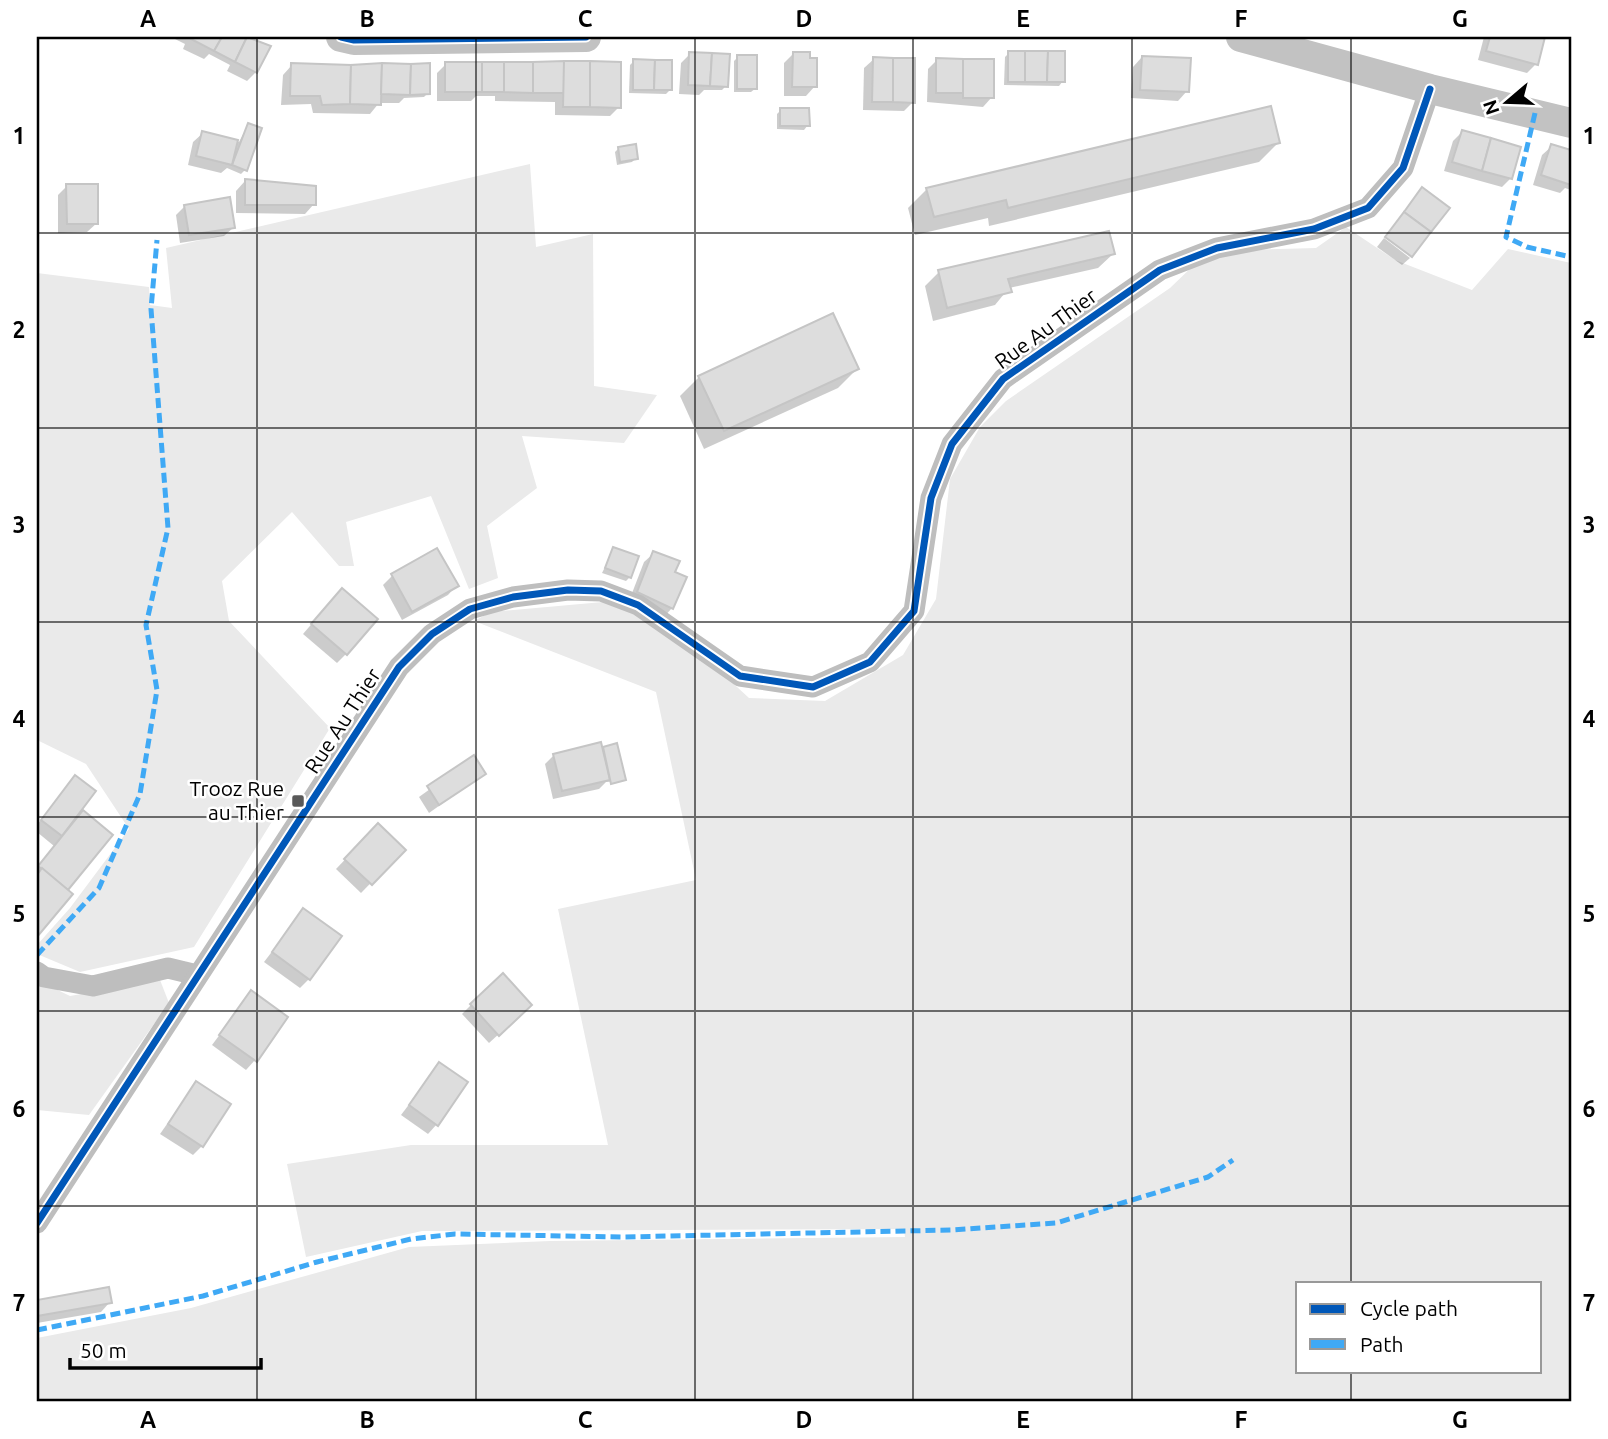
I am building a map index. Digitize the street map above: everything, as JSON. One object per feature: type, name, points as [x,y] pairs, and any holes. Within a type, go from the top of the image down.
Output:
[{"type":"street","points":[[341,37],[354,40],[586,37]]},
{"type":"street","points":[[1241,37],[1430,89],[1571,123]]},
{"type":"street","name":"Rue Au Thier","points":[[37,1223],[400,667],[432,634],[470,609],[513,597],[568,590],[601,591],[638,606],[740,676],[813,687],[870,662],[914,611],[931,498],[952,444],[1003,379],[1160,270],[1217,248],[1314,229],[1368,208],[1403,168],[1430,89]]},
{"type":"street","points":[[37,971],[44,977],[93,986],[168,968],[197,975]]},
{"type":"shaded area","points":[[530,164],[536,247],[593,234],[594,386],[657,395],[624,443],[522,436],[537,488],[487,526],[498,578],[469,589],[431,496],[346,522],[354,566],[339,566],[292,512],[222,581],[229,621],[330,728],[194,947],[80,972],[37,954],[37,945],[70,908],[129,829],[86,764],[37,740],[37,273],[149,287],[150,305],[172,308],[166,248]]},
{"type":"shaded area","points":[[1346,227],[1395,260],[1472,290],[1508,249],[1571,263],[1571,1402],[37,1402],[37,1338],[191,1308],[409,1247],[550,1241],[905,1237],[904,1229],[422,1231],[306,1257],[287,1164],[411,1145],[608,1145],[558,909],[696,880],[656,692],[474,621],[491,612],[614,601],[710,662],[749,698],[825,701],[903,655],[936,599],[950,479],[980,427],[1006,401],[1170,288],[1195,264],[1243,250],[1316,248]]},
{"type":"shaded area","points":[[37,980],[70,996],[160,980],[169,1003],[89,1115],[37,1110]]},
{"type":"building","points":[[222,37],[214,51],[191,39]]},
{"type":"building","points":[[222,37],[247,37],[235,62],[214,51]]},
{"type":"building","points":[[247,37],[271,46],[257,73],[235,62]]},
{"type":"building","points":[[1490,37],[1545,37],[1538,65],[1486,51]]},
{"type":"building","points":[[1008,51],[1025,51],[1025,82],[1008,82]]},
{"type":"building","points":[[1025,51],[1048,51],[1047,82],[1025,82]]},
{"type":"building","points":[[1048,51],[1065,51],[1065,82],[1047,82]]},
{"type":"building","points":[[689,52],[712,53],[710,86],[688,85]]},
{"type":"building","points":[[793,52],[810,52],[810,58],[817,58],[817,87],[792,87]]},
{"type":"building","points":[[712,53],[730,54],[728,87],[710,86]]},
{"type":"building","points":[[737,55],[757,55],[757,89],[737,89]]},
{"type":"building","points":[[1142,56],[1191,58],[1189,92],[1140,90]]},
{"type":"building","points":[[873,57],[893,58],[893,102],[872,102]]},
{"type":"building","points":[[893,58],[915,58],[915,103],[893,102]]},
{"type":"building","points":[[936,58],[963,59],[963,93],[936,93]]},
{"type":"building","points":[[633,59],[655,60],[654,90],[633,90]]},
{"type":"building","points":[[963,59],[994,59],[994,98],[963,98]]},
{"type":"building","points":[[655,60],[672,60],[672,90],[654,90]]},
{"type":"building","points":[[564,61],[564,93],[533,93],[533,62]]},
{"type":"building","points":[[564,61],[590,61],[590,107],[563,107]]},
{"type":"building","points":[[590,61],[621,62],[621,108],[590,107]]},
{"type":"building","points":[[445,62],[482,62],[482,92],[445,92]]},
{"type":"building","points":[[482,62],[504,62],[504,92],[482,92]]},
{"type":"building","points":[[504,62],[533,62],[533,93],[504,92]]},
{"type":"building","points":[[291,63],[351,65],[350,104],[322,105],[320,96],[290,96]]},
{"type":"building","points":[[382,63],[381,105],[350,104],[351,65]]},
{"type":"building","points":[[382,63],[411,64],[410,95],[381,94]]},
{"type":"building","points":[[430,63],[430,94],[410,95],[411,64]]},
{"type":"building","points":[[1271,106],[1280,143],[1008,208],[1006,200],[934,217],[926,188]]},
{"type":"building","points":[[780,108],[809,108],[810,126],[780,126]]},
{"type":"building","points":[[248,123],[262,128],[247,171],[232,165]]},
{"type":"building","points":[[1462,130],[1491,138],[1482,171],[1452,162]]},
{"type":"building","points":[[202,131],[238,140],[232,165],[196,156]]},
{"type":"building","points":[[1491,138],[1521,147],[1512,179],[1482,171]]},
{"type":"building","points":[[636,144],[638,159],[620,162],[618,147]]},
{"type":"building","points":[[1551,144],[1571,150],[1571,185],[1541,175]]},
{"type":"building","points":[[245,179],[316,186],[316,205],[245,205]]},
{"type":"building","points":[[66,184],[98,184],[98,224],[67,224]]},
{"type":"building","points":[[1422,187],[1450,208],[1431,232],[1404,212]]},
{"type":"building","points":[[230,197],[235,228],[189,235],[184,205]]},
{"type":"building","points":[[1404,212],[1431,232],[1412,257],[1385,237]]},
{"type":"building","points":[[1109,231],[1115,254],[1008,279],[1012,292],[947,308],[938,270]]},
{"type":"building","points":[[833,313],[859,369],[724,431],[698,376]]},
{"type":"building","points":[[613,547],[639,556],[631,578],[605,568]]},
{"type":"building","points":[[437,548],[459,586],[412,612],[391,574]]},
{"type":"building","points":[[653,551],[680,561],[675,572],[687,577],[673,609],[637,592]]},
{"type":"building","points":[[342,588],[378,619],[347,655],[311,624]]},
{"type":"building","points":[[601,742],[610,780],[562,791],[553,754]]},
{"type":"building","points":[[617,743],[626,780],[611,784],[603,747]]},
{"type":"building","points":[[474,755],[486,774],[439,805],[427,786]]},
{"type":"building","points":[[75,775],[96,791],[62,836],[41,820]]},
{"type":"building","points":[[83,810],[113,835],[68,890],[38,866]]},
{"type":"building","points":[[378,823],[406,850],[372,885],[344,859]]},
{"type":"building","points":[[42,868],[73,894],[37,937],[37,875]]},
{"type":"building","points":[[303,908],[342,936],[310,980],[272,952]]},
{"type":"building","points":[[503,973],[532,1005],[499,1036],[470,1004]]},
{"type":"building","points":[[251,990],[288,1017],[257,1062],[219,1035]]},
{"type":"building","points":[[439,1062],[468,1082],[438,1126],[409,1105]]},
{"type":"building","points":[[196,1081],[231,1104],[203,1147],[168,1124]]},
{"type":"building","points":[[109,1287],[112,1303],[37,1316],[37,1300]]},
{"type":"marked path","points":[[1535,113],[1506,237],[1527,247],[1571,257]]},
{"type":"marked path","points":[[37,955],[99,888],[140,794],[157,690],[146,625],[168,528],[151,309],[157,240]]},
{"type":"marked path","points":[[37,1330],[203,1296],[317,1262],[411,1239],[455,1234],[623,1237],[951,1230],[1056,1223],[1208,1177],[1233,1160]]},
{"type":"cycle path","points":[[341,37],[354,40],[586,37]]},
{"type":"cycle path","points":[[37,1223],[399,667],[432,634],[470,609],[513,597],[568,590],[601,591],[638,605],[740,676],[813,687],[870,662],[914,611],[931,498],[952,444],[1003,379],[1160,270],[1217,248],[1314,229],[1368,208],[1403,168],[1430,89]]},
{"type":"place","name":"Trooz Rue au Thier","points":[[298,801]]}]
